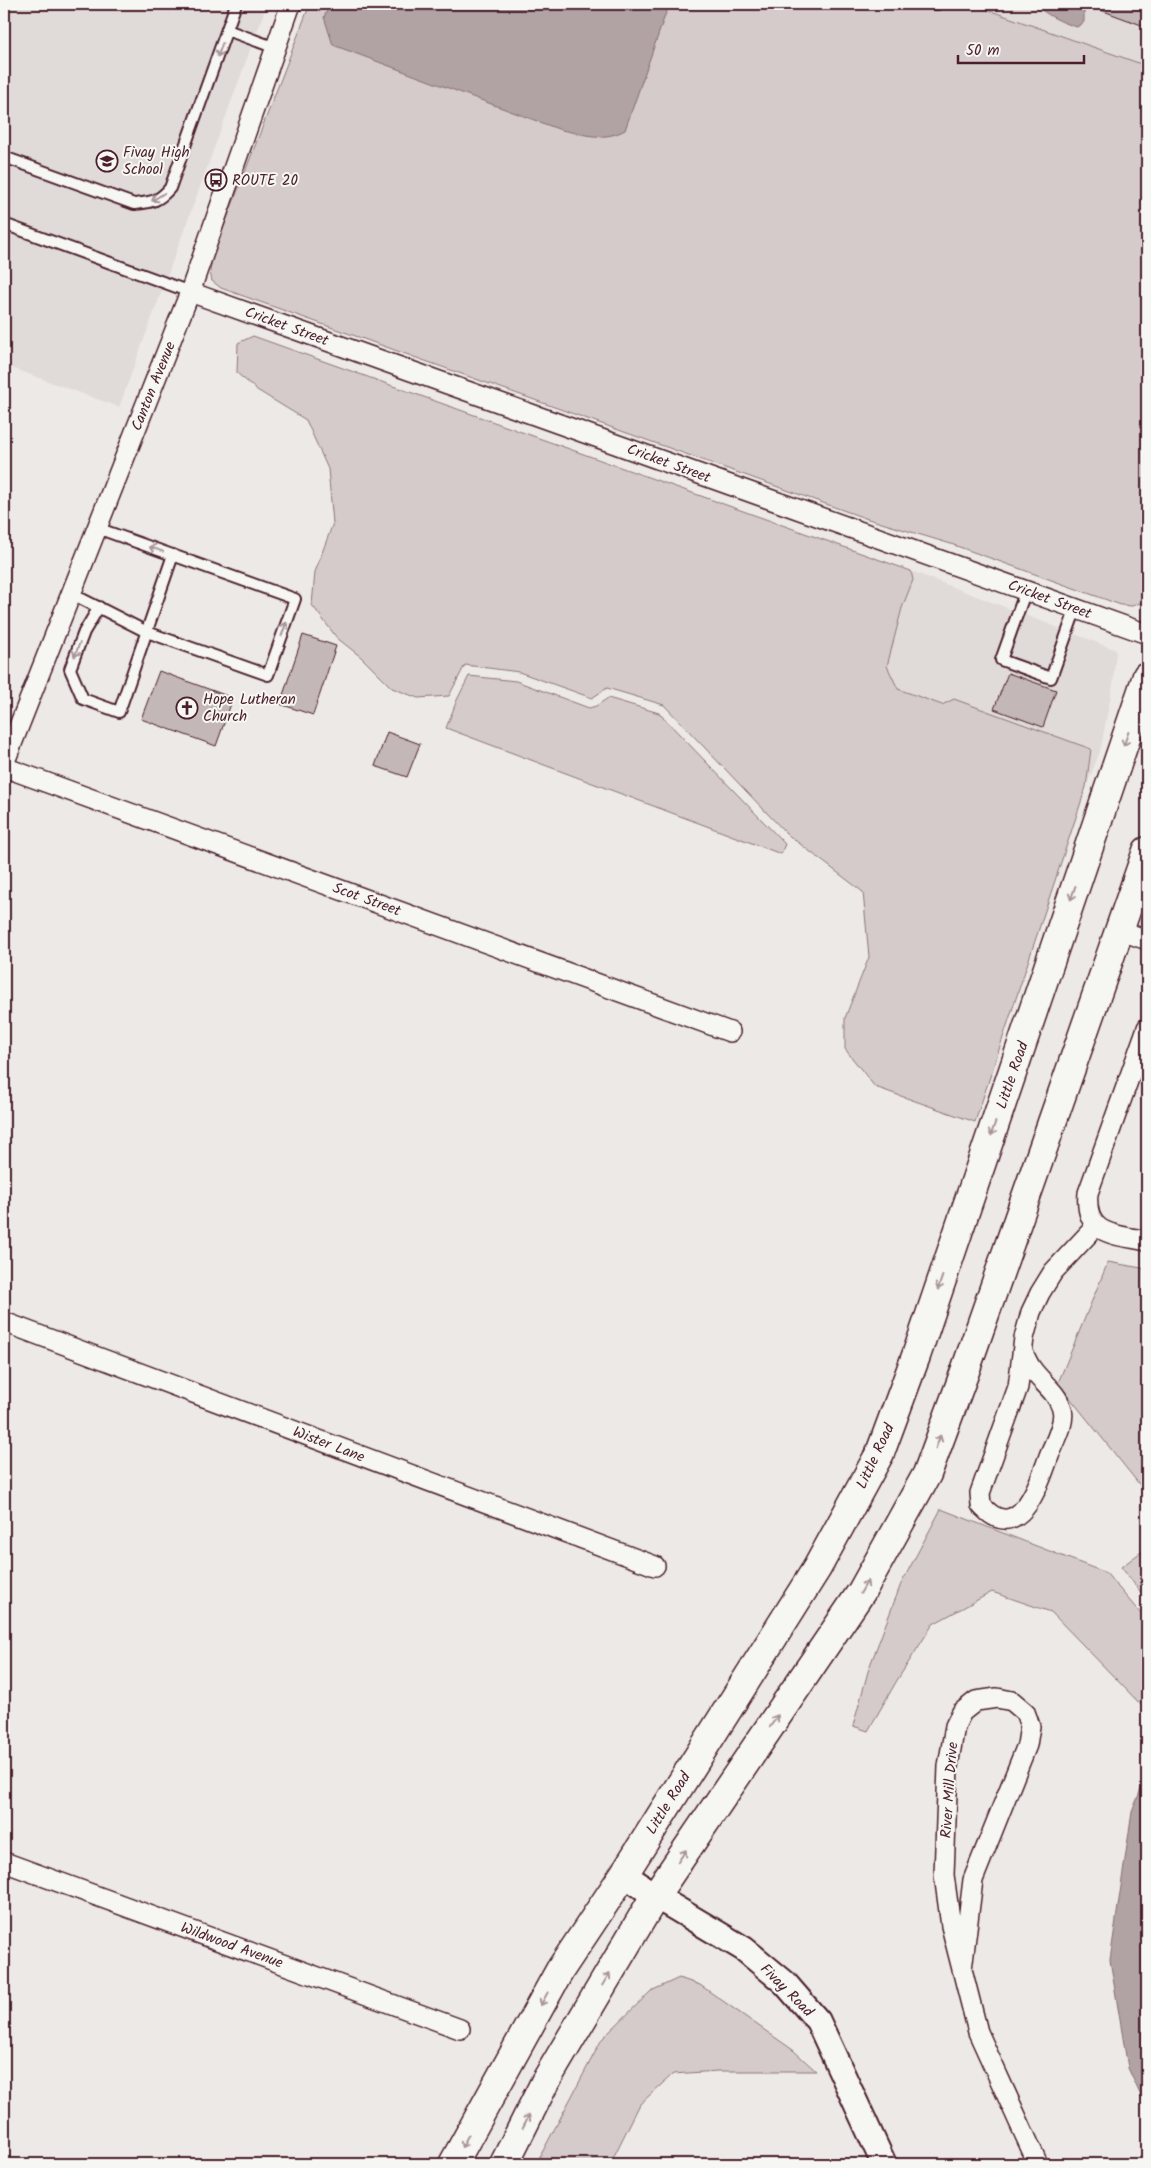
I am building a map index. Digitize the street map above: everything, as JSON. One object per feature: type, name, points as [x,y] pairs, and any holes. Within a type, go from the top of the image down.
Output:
[{"type":"main road","name":"Little Road","points":[[453,2164],[560,1970],[624,1874],[817,1568],[880,1453],[922,1337],[1147,676]]},
{"type":"main road","points":[[504,2164],[545,2082],[655,1896],[862,1591],[927,1474],[964,1374],[1147,851]]},
{"type":"street","name":"Canton Avenue","points":[[4,765],[190,292],[291,4]]},
{"type":"street","name":"Cricket Street","points":[[190,292],[1147,634]]},
{"type":"street","name":"Scot Street","points":[[4,765],[730,1032]]},
{"type":"street","points":[[1120,930],[1147,940]]},
{"type":"street","points":[[1147,1028],[1088,1193],[1086,1208],[1093,1224],[1104,1232],[1147,1241]]},
{"type":"street","points":[[1023,1353],[1031,1369],[1053,1393],[1062,1410],[1062,1422],[1038,1487],[1026,1506],[1016,1516],[1004,1520],[994,1518],[981,1505],[980,1493],[1018,1387],[1024,1338],[1031,1312],[1053,1272],[1096,1226]]},
{"type":"street","name":"Wister Lane","points":[[4,1322],[655,1566]]},
{"type":"street","name":"River Mill Drive","points":[[962,1970],[974,1880],[1027,1745],[1030,1726],[1025,1712],[1012,1701],[997,1698],[976,1701],[962,1712],[955,1726],[948,1766],[944,1875],[952,1926],[962,1970],[978,2032],[1038,2164]]},
{"type":"street","name":"Wildwood Avenue","points":[[4,1862],[460,2028]]},
{"type":"street","name":"Fivay Road","points":[[624,1874],[655,1896],[744,1949],[785,1983],[818,2021],[884,2164]]},
{"type":"lane","points":[[4,157],[134,204],[149,203],[160,199],[170,188],[236,4]]},
{"type":"lane","points":[[227,30],[276,48]]},
{"type":"lane","points":[[4,224],[190,292]]},
{"type":"lane","points":[[72,594],[147,632],[268,675],[295,599],[97,528]]},
{"type":"lane","points":[[99,607],[84,632],[70,669],[83,699],[119,712],[173,555]]},
{"type":"lane","points":[[1026,590],[1001,660],[1009,663],[1051,678],[1076,608]]},
{"type":"shaded area","name":"Fivay High School","points":[[4,4],[267,4],[119,407],[4,365]]},
{"type":"shaded area","points":[[310,4],[971,4],[1147,66],[1147,589],[1143,602],[1132,606],[1121,605],[951,544],[865,518],[221,288],[212,281],[210,272],[212,257]]},
{"type":"shaded area","points":[[330,4],[669,4],[625,130],[609,136],[601,136],[561,130],[333,45],[324,17]]},
{"type":"shaded area","points":[[971,4],[1147,4],[1147,66]]},
{"type":"shaded area","points":[[1034,4],[1084,4],[1084,22],[1077,27],[1071,25],[1054,18]]},
{"type":"shaded area","points":[[253,336],[911,571],[913,580],[902,608],[887,666],[898,689],[942,705],[954,699],[1091,749],[1086,787],[975,1122],[875,1087],[845,1049],[845,1018],[869,957],[863,892],[787,834],[664,705],[607,688],[592,698],[519,672],[465,665],[449,696],[418,698],[392,688],[361,657],[337,638],[312,605],[315,572],[333,523],[328,469],[306,420],[257,390],[237,373],[238,343]]},
{"type":"shaded area","points":[[911,571],[1116,650],[1113,684],[1100,751],[1086,787],[1091,749],[942,705],[898,689],[887,666],[902,608],[913,580]]},
{"type":"shaded area","points":[[469,676],[516,681],[589,708],[608,698],[659,713],[785,844],[781,854],[446,728]]},
{"type":"shaded area","points":[[1108,1262],[1147,1269],[1147,1494],[1058,1383]]},
{"type":"shaded area","points":[[941,1509],[1106,1573],[1147,1621],[1147,1711],[1051,1612],[992,1592],[933,1624],[896,1682],[868,1731],[853,1726],[869,1668],[901,1584]]},
{"type":"shaded area","points":[[1144,1550],[1147,1554],[1147,1600],[1121,1567]]},
{"type":"shaded area","points":[[1147,1774],[1147,2109],[1128,2068],[1110,1960],[1132,1812]]},
{"type":"shaded area","points":[[679,1978],[700,1985],[793,2050],[816,2071],[718,2071],[673,2074],[640,2104],[610,2164],[536,2164],[602,2039],[651,1991]]},
{"type":"building","points":[[1100,4],[1147,4],[1147,27],[1098,9]]},
{"type":"building","points":[[303,635],[336,646],[313,715],[280,704]]},
{"type":"building","name":"Hope Lutheran Church","points":[[159,671],[233,698],[216,746],[141,719]]},
{"type":"building","points":[[1008,673],[1056,690],[1043,727],[994,709]]},
{"type":"building","points":[[387,732],[420,744],[407,777],[375,766]]},
{"type":"place","name":"Fivay High School","points":[[107,161]]},
{"type":"place","name":"ROUTE 20","points":[[216,180]]},
{"type":"place","name":"Hope Lutheran Church","points":[[187,708]]}]
